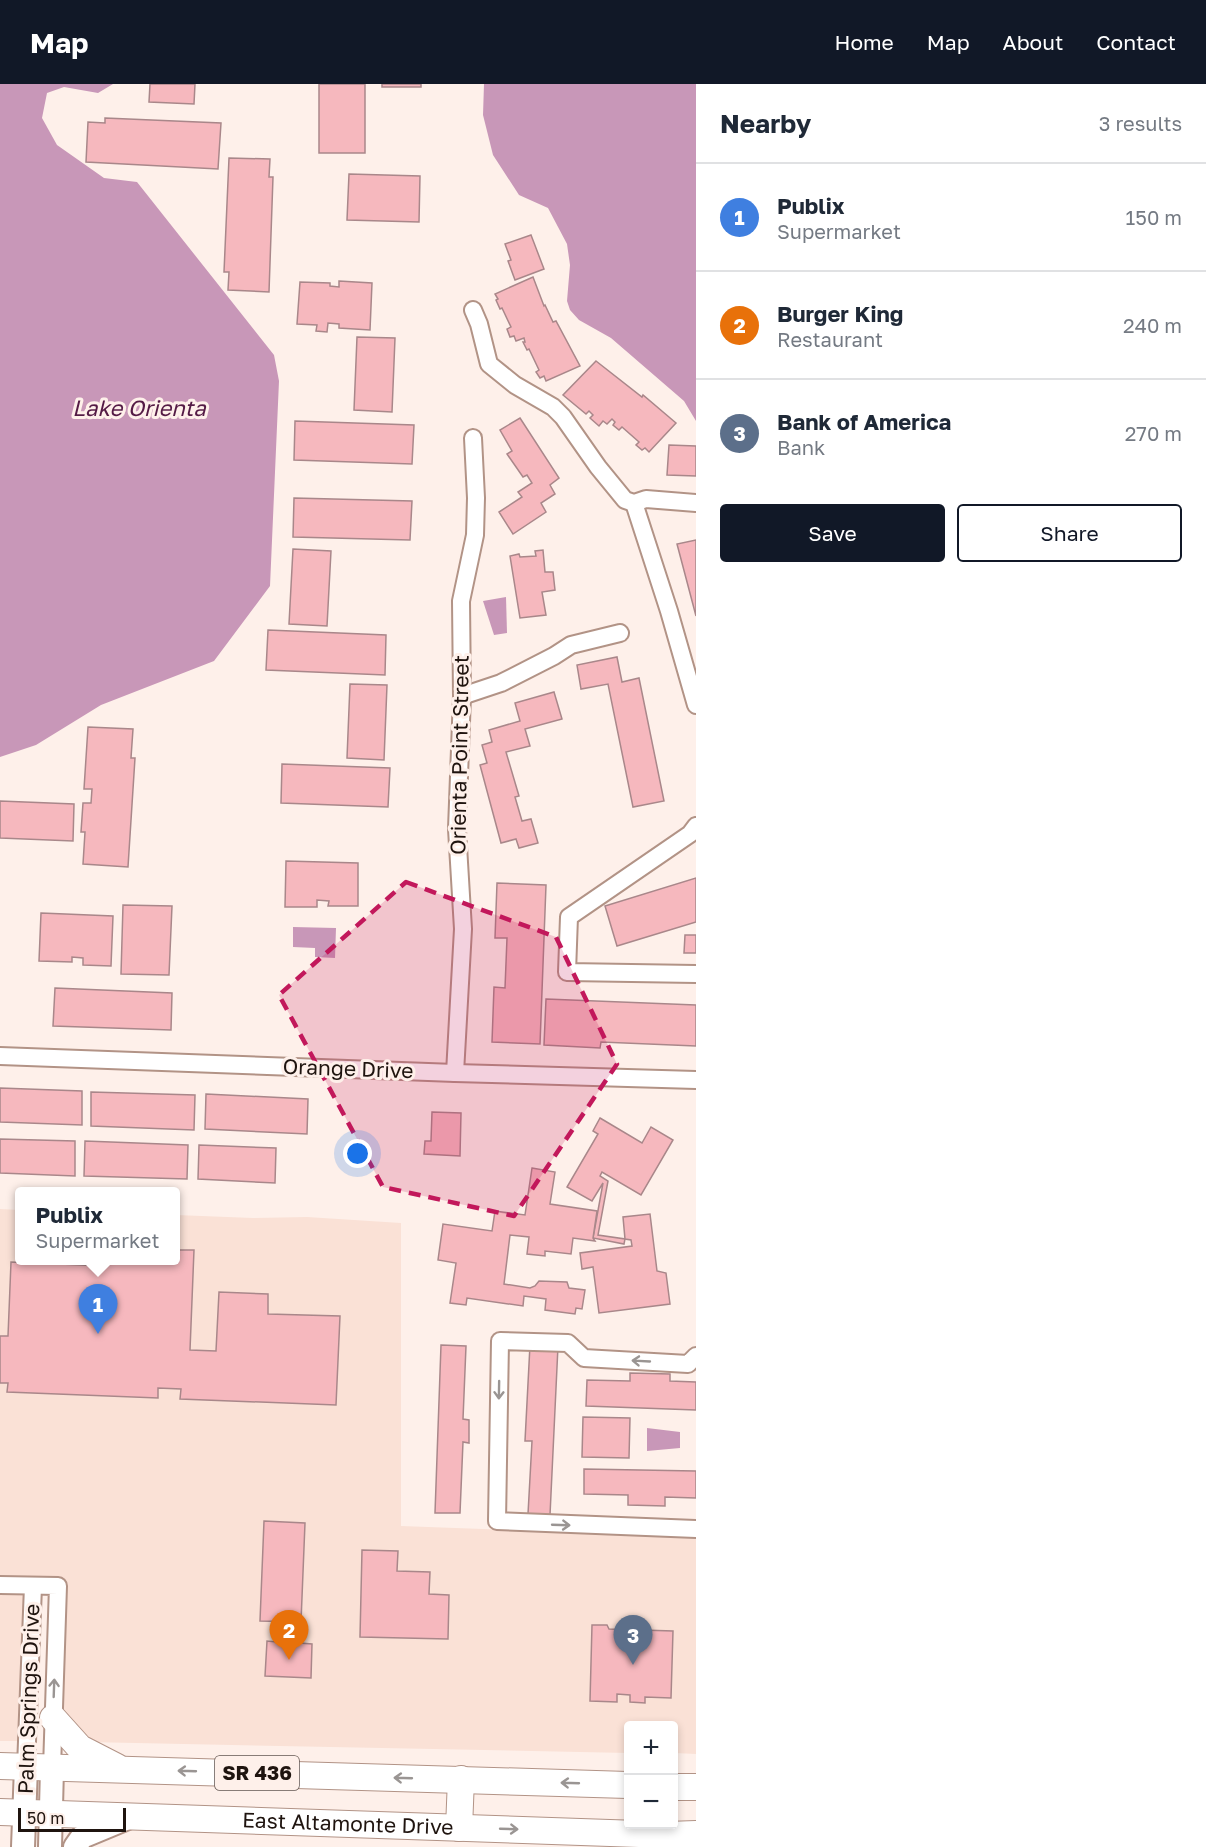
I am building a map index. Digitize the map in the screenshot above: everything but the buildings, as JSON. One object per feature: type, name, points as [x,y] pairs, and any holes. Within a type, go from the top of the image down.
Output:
[{"type":"main road","points":[[53,1718],[80,1748],[122,1770]]},
{"type":"main road","name":"SR 436","points":[[0,1766],[624,1785]]},
{"type":"main road","name":"Palm Springs Drive","points":[[23,1847],[12,1812],[26,1767]]},
{"type":"main road","name":"Palm Springs Drive","points":[[50,1847],[52,1767]]},
{"type":"main road","points":[[459,1828],[461,1779]]},
{"type":"main road","points":[[678,1787],[696,1787]]},
{"type":"main road","name":"East Altamonte Drive","points":[[12,1812],[668,1835],[696,1834]]},
{"type":"main road","points":[[75,1847],[82,1837],[133,1816]]},
{"type":"street","points":[[473,310],[489,364],[515,385],[553,406],[625,500],[634,503],[646,499],[696,503]]},
{"type":"street","name":"Orienta Point Street","points":[[455,1073],[463,930],[457,829],[462,696],[461,601],[475,536],[473,438]]},
{"type":"street","points":[[634,503],[696,705]]},
{"type":"street","points":[[462,696],[501,683],[571,645],[620,633]]},
{"type":"street","points":[[696,826],[690,834],[569,917],[567,972],[696,974]]},
{"type":"street","name":"Orange Drive","points":[[0,1056],[696,1080]]},
{"type":"street","points":[[696,1356],[688,1364],[584,1358],[568,1343],[500,1341],[497,1521],[696,1529]]},
{"type":"street","name":"Palm Springs Drive","points":[[0,1585],[58,1586],[52,1767]]},
{"type":"street","name":"Palm Springs Drive","points":[[26,1767],[33,1586]]},
{"type":"highlighted area","points":[[406,882],[556,937],[617,1064],[514,1216],[383,1187],[279,995]]},
{"type":"shaded area","points":[[0,1209],[15,1210],[15,1265],[180,1265],[180,1215],[307,1217],[401,1223],[401,1526],[696,1537],[696,1754],[678,1753],[678,1721],[624,1721],[624,1753],[87,1742],[61,1714],[65,1579],[0,1577]]},
{"type":"shaded area","points":[[0,1593],[25,1594],[19,1741],[0,1741]]},
{"type":"water","name":"Lake Orienta","points":[[0,84],[113,84],[98,93],[64,87],[47,93],[42,118],[57,145],[104,178],[137,182],[274,355],[279,381],[270,586],[214,661],[101,705],[36,745],[0,757]]},
{"type":"water","points":[[484,84],[696,84],[696,421],[684,401],[611,338],[579,320],[570,310],[567,301],[570,265],[567,244],[548,208],[519,195],[493,155],[483,115]]},
{"type":"water","points":[[506,597],[507,633],[494,635],[483,601]]},
{"type":"water","points":[[293,927],[336,928],[335,958],[315,957],[315,948],[293,947]]},
{"type":"water","points":[[647,1428],[680,1432],[680,1448],[647,1451]]},
{"type":"place","name":"Publix","points":[[98,1334]]},
{"type":"place","name":"Burger King","points":[[289,1660]]},
{"type":"place","name":"Bank of America","points":[[633,1665]]}]
